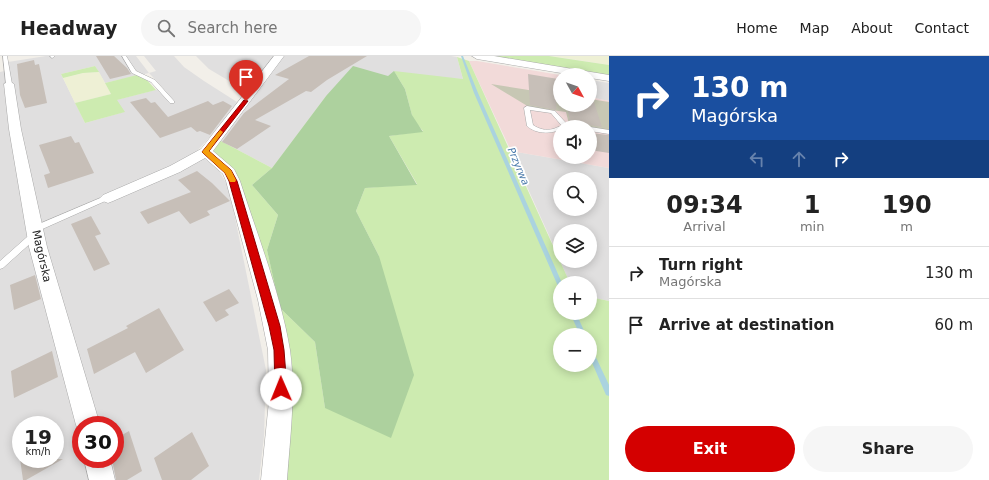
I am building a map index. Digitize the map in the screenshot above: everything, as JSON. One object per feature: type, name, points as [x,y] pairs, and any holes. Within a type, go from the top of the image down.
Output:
[{"type":"street","points":[[108,198],[175,169],[206,152],[270,70],[279,56]]},
{"type":"street","points":[[477,56],[609,78]]},
{"type":"street","name":"Magórska","points":[[9,84],[15,128],[38,247],[85,416]]},
{"type":"street","points":[[206,152],[228,172],[233,181],[275,326],[281,378],[280,423],[274,480]]},
{"type":"street","points":[[99,468],[102,480]]},
{"type":"lane","points":[[5,56],[9,84]]},
{"type":"lane","points":[[124,56],[134,72],[153,81],[172,102]]},
{"type":"lane","points":[[527,108],[553,112],[562,127],[556,131],[534,129],[530,126],[527,108]]},
{"type":"lane","points":[[597,130],[609,132]]},
{"type":"lane","points":[[0,266],[30,239],[35,232],[108,198]]},
{"type":"shaded area","points":[[46,56],[136,56],[149,73],[156,71],[144,56],[174,56],[184,67],[237,102],[246,91],[209,69],[196,56],[457,57],[463,79],[388,76],[326,96],[272,168],[211,136],[196,152],[218,169],[229,188],[266,370],[264,436],[259,480],[0,480],[0,72],[9,70],[8,62]],"holes":[[[95,66],[105,83],[149,73],[163,88],[116,100],[124,112],[85,123],[61,74]]]},
{"type":"shaded area","points":[[549,56],[609,56],[609,65],[558,57]]},
{"type":"shaded area","points":[[469,61],[477,61],[553,74],[553,112],[597,112],[597,98],[609,101],[609,168],[586,164],[597,164],[597,120],[553,120],[553,158],[511,151]]},
{"type":"shaded area","points":[[99,72],[111,94],[75,103],[63,78],[83,73]]},
{"type":"shaded area","points":[[597,81],[609,83],[609,101],[597,98]]},
{"type":"shaded area","points":[[491,84],[553,94],[553,110],[529,107]]},
{"type":"shaded area","points":[[597,100],[609,102],[609,131],[597,129],[597,120],[568,120],[566,112],[597,112]]},
{"type":"shaded area","points":[[511,151],[553,158],[553,164],[586,164],[609,168],[609,301],[597,298],[597,276],[567,276],[563,268],[597,268],[597,224],[553,224],[553,244]]},
{"type":"green space","points":[[489,56],[549,56],[609,65],[609,76],[597,74],[597,68],[561,68]]},
{"type":"green space","points":[[457,57],[469,61],[553,246],[553,268],[563,268],[567,276],[553,276],[553,320],[597,320],[597,298],[609,301],[609,480],[287,480],[280,308],[315,342],[325,408],[379,256],[356,211],[365,188],[417,184],[389,136],[423,131],[413,119],[405,89],[394,71],[463,79]]},
{"type":"green space","points":[[95,66],[99,72],[83,73],[63,78],[61,74]]},
{"type":"green space","points":[[353,66],[388,76],[394,71],[405,89],[412,115],[423,132],[389,136],[417,185],[365,188],[356,211],[379,256],[414,375],[391,438],[325,408],[315,342],[280,308],[267,250],[278,215],[252,185],[272,168],[326,96]]},
{"type":"green space","points":[[137,75],[145,79],[156,90],[117,100],[125,112],[85,123],[75,103],[111,94],[105,83]]},
{"type":"green space","points":[[217,139],[272,168],[252,185],[278,215],[267,250],[276,289],[251,227],[239,180],[211,152]]},
{"type":"building","points":[[96,56],[114,56],[127,68],[131,74],[110,79]]},
{"type":"building","points":[[309,56],[367,56],[327,80],[311,92],[306,91],[255,120],[271,126],[237,149],[222,142],[244,113],[289,79],[275,75]]},
{"type":"building","points":[[34,60],[35,65],[39,64],[47,103],[25,108],[20,95],[17,64]]},
{"type":"building","points":[[528,74],[553,78],[553,109],[530,105]]},
{"type":"building","points":[[146,98],[151,103],[155,102],[168,117],[208,101],[213,105],[223,101],[232,106],[210,135],[200,131],[197,132],[191,127],[160,138],[130,102]]},
{"type":"building","points":[[597,111],[602,127],[597,126],[597,120],[570,120],[568,112]]},
{"type":"building","points":[[597,134],[609,135],[609,153],[597,151]]},
{"type":"building","points":[[71,136],[75,143],[79,142],[94,173],[48,188],[44,175],[50,173],[39,145]]},
{"type":"building","points":[[197,171],[212,183],[230,201],[207,211],[210,215],[190,224],[179,211],[148,224],[140,212],[191,192],[178,180]]},
{"type":"building","points":[[91,216],[101,234],[95,236],[110,264],[94,271],[71,224]]},
{"type":"building","points":[[35,275],[41,299],[14,310],[10,285]]},
{"type":"building","points":[[229,289],[239,303],[225,310],[229,315],[216,322],[203,302]]},
{"type":"building","points":[[159,308],[184,350],[146,373],[135,352],[94,374],[87,349],[128,328],[126,326]]},
{"type":"building","points":[[52,351],[58,377],[14,398],[11,371]]},
{"type":"building","points":[[129,431],[142,471],[127,480],[116,480],[114,468],[124,468],[124,434]]},
{"type":"building","points":[[192,432],[209,466],[191,480],[162,480],[154,458]]},
{"type":"building","points":[[21,468],[47,468],[26,480],[23,480]]},
{"type":"waterway","name":"Przyrwa","points":[[462,56],[476,93],[556,276]]},
{"type":"waterway","name":"Przyrwa","points":[[576,320],[580,328]]},
{"type":"waterway","name":"Przyrwa","points":[[597,366],[609,393]]},
{"type":"slow traffic","points":[[220,132],[206,152],[228,172],[233,180]]},
{"type":"route","points":[[246,101],[211,143],[206,152],[228,172],[233,181],[275,326],[279,350],[281,389]]}]
